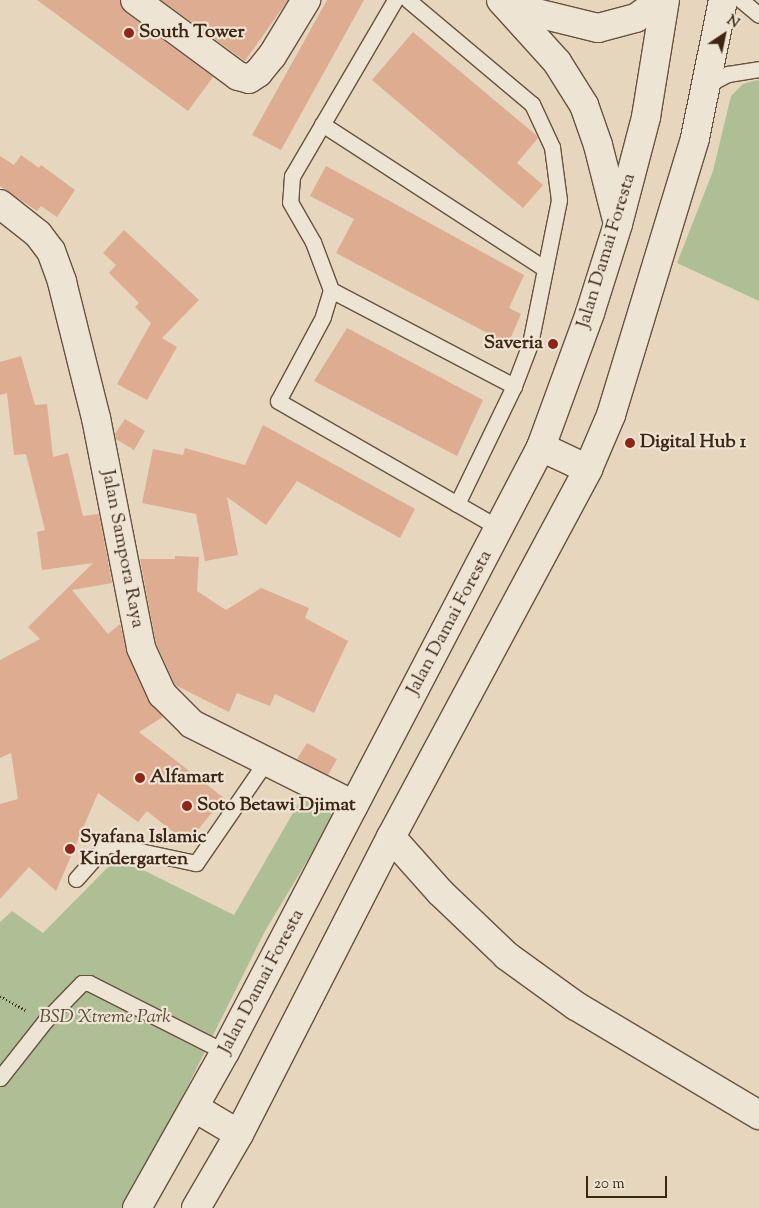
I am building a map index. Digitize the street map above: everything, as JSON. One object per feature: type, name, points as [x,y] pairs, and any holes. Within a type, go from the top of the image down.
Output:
[{"type":"main road","points":[[135,0],[238,76],[248,79],[258,73],[272,56],[306,0]]},
{"type":"main road","points":[[504,3],[598,28],[636,18],[661,0]]},
{"type":"main road","name":"Jalan Damai Foresta","points":[[137,1208],[225,1052],[541,447],[590,312],[618,224],[646,117],[665,0]]},
{"type":"main road","points":[[196,1208],[239,1134],[391,837],[588,469],[611,415],[695,138],[723,0]]},
{"type":"main road","points":[[504,3],[557,62],[584,105],[598,145],[618,224]]},
{"type":"main road","name":"Jalan Sampora Raya","points":[[0,204],[38,234],[51,251],[62,282],[96,418],[141,648],[153,678],[162,694],[192,724],[354,805]]},
{"type":"main road","points":[[541,447],[588,469]]},
{"type":"main road","points":[[391,837],[440,892],[507,956],[576,1006],[759,1115]]},
{"type":"main road","points":[[195,1108],[239,1134]]},
{"type":"lane","points":[[396,0],[292,176],[290,202],[313,242],[331,290],[323,317],[278,400],[499,528]]},
{"type":"lane","points":[[408,0],[532,104],[552,147],[559,200],[530,344],[514,386],[457,504]]},
{"type":"lane","points":[[741,0],[759,15]]},
{"type":"lane","points":[[706,86],[728,74],[759,68]]},
{"type":"lane","points":[[322,124],[545,269]]},
{"type":"lane","points":[[331,290],[514,386]]},
{"type":"lane","points":[[76,879],[107,844],[196,863],[266,761]]},
{"type":"lane","points":[[0,1078],[45,1020],[77,985],[89,983],[225,1052]]},
{"type":"path","points":[[0,996],[45,1020]]},
{"type":"green space","points":[[759,81],[759,301],[677,263],[713,171],[731,96],[743,84]]},
{"type":"green space","name":"BSD Xtreme Park","points":[[304,794],[334,816],[265,931],[127,1208],[0,1208],[0,922],[12,911],[43,933],[110,865],[137,867],[234,915]]},
{"type":"building","name":"South Tower","points":[[37,0],[120,0],[126,13],[213,77],[188,111]]},
{"type":"building","points":[[161,0],[288,0],[245,61]]},
{"type":"building","points":[[327,0],[364,0],[281,150],[252,135]]},
{"type":"building","points":[[413,32],[538,138],[517,163],[543,185],[523,208],[372,80]]},
{"type":"building","points":[[21,155],[39,168],[41,165],[75,190],[57,217],[41,206],[37,211],[0,186],[0,156],[14,165]]},
{"type":"building","points":[[326,166],[524,275],[509,308],[521,314],[508,344],[336,253],[354,219],[310,196]]},
{"type":"building","points":[[124,230],[199,300],[162,338],[177,347],[147,400],[117,384],[151,323],[135,307],[139,303],[109,273],[116,265],[103,253]]},
{"type":"building","points":[[347,328],[483,400],[457,456],[314,381]]},
{"type":"building","points":[[21,356],[35,405],[47,404],[53,457],[68,453],[83,516],[99,514],[112,583],[72,590],[108,634],[120,624],[127,654],[148,700],[163,717],[139,732],[224,798],[187,843],[147,811],[138,822],[98,793],[56,891],[29,867],[0,899],[0,804],[18,799],[11,753],[0,758],[0,660],[40,639],[28,627],[93,563],[42,570],[37,532],[45,530],[26,454],[14,455],[7,393],[0,395],[0,362]]},
{"type":"building","points":[[125,419],[145,431],[134,450],[116,439],[115,434]]},
{"type":"building","points":[[263,425],[415,509],[400,538],[297,481],[266,525],[227,497],[238,555],[205,561],[196,514],[142,503],[153,449],[183,455],[185,448],[245,465]]},
{"type":"building","points":[[175,556],[199,557],[197,591],[226,610],[261,588],[309,608],[305,618],[348,641],[314,713],[275,694],[270,706],[237,693],[229,712],[175,685],[156,643],[140,559],[175,559]]},
{"type":"building","points":[[307,743],[337,759],[328,775],[297,759]]},
{"type":"place","name":"South Tower","points":[[129,33]]},
{"type":"place","name":"Saveria","points":[[553,344]]},
{"type":"place","name":"Digital Hub 1","points":[[630,443]]},
{"type":"place","name":"Alfamart","points":[[140,778]]},
{"type":"place","name":"Soto Betawi Djimat","points":[[187,806]]},
{"type":"place","name":"Syafana Islamic Kindergarten","points":[[70,849]]}]
